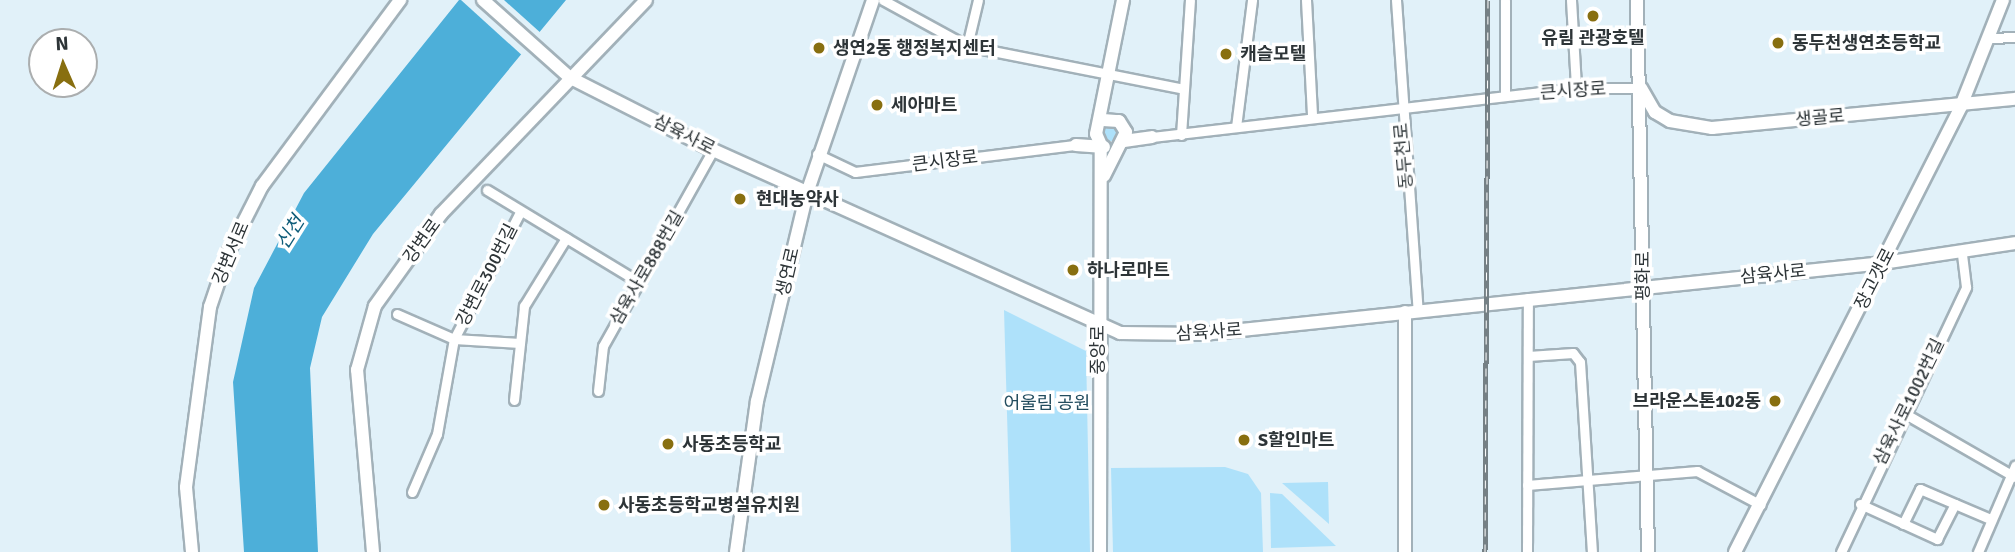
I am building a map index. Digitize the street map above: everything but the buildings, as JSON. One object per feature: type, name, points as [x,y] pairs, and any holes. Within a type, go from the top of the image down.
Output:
[{"type":"street","name":"강변서로","points":[[192,552],[187,487],[210,307],[229,251],[262,186],[400,0]]},
{"type":"street","name":"삼육사로","points":[[483,0],[569,77],[713,150],[1120,333],[1203,334],[1883,263],[2015,243]]},
{"type":"street","name":"강변로","points":[[373,552],[357,370],[375,306],[441,214],[569,77],[646,0]]},
{"type":"street","points":[[874,0],[967,46],[1184,89]]},
{"type":"street","name":"생연로","points":[[736,552],[757,401],[807,192],[817,154],[874,0]]},
{"type":"street","points":[[967,46],[978,0]]},
{"type":"street","points":[[1099,189],[1108,160],[1123,135],[1112,76],[1123,0]]},
{"type":"street","points":[[1181,135],[1190,0]]},
{"type":"street","points":[[1236,127],[1252,0]]},
{"type":"street","points":[[1306,0],[1312,116]]},
{"type":"street","name":"동두천로","points":[[1396,0],[1411,312],[1405,552]]},
{"type":"street","points":[[1505,0],[1505,96]]},
{"type":"street","points":[[1571,0],[1576,88]]},
{"type":"street","name":"평화로","points":[[1637,0],[1641,88],[1643,474],[1648,552]]},
{"type":"street","name":"장고갯로","points":[[1735,552],[1961,106],[2003,0]]},
{"type":"street","points":[[1989,38],[2015,37]]},
{"type":"street","name":"중앙로","points":[[1100,552],[1098,139],[1112,76]]},
{"type":"street","name":"큰시장로","points":[[1152,137],[1312,116],[1400,109],[1576,88],[1641,88]]},
{"type":"street","name":"생골로","points":[[1641,88],[1655,112],[1699,127],[1961,106],[2015,99]]},
{"type":"street","points":[[1103,120],[1123,135]]},
{"type":"street","points":[[1098,165],[1081,146],[1098,139],[1123,135],[1152,137]]},
{"type":"street","name":"큰시장로","points":[[817,154],[855,172],[1081,146]]},
{"type":"street","name":"삼육사로888번길","points":[[598,391],[603,346],[713,150]]},
{"type":"street","points":[[487,190],[639,282]]},
{"type":"street","name":"강변로300번길","points":[[412,492],[437,434],[454,339],[520,212]]},
{"type":"street","points":[[514,400],[524,306],[566,238]]},
{"type":"street","name":"삼육사로1002번길","points":[[1841,552],[1902,412],[1966,287],[1962,252]]},
{"type":"street","points":[[1527,552],[1528,298]]},
{"type":"street","name":"강변로300번길","points":[[397,314],[454,339]]},
{"type":"street","points":[[454,339],[520,343]]},
{"type":"street","points":[[1528,356],[1573,353],[1580,362],[1592,552]]},
{"type":"street","points":[[1902,412],[2013,473],[1978,552]]},
{"type":"street","points":[[1527,485],[1697,471],[1761,505]]},
{"type":"street","points":[[1903,524],[1920,489],[1991,519]]},
{"type":"street","points":[[1860,504],[1937,539],[1955,504]]},
{"type":"green space","points":[[1108,125],[1114,125],[1119,133],[1117,139],[1108,141],[1103,136],[1103,130]]},
{"type":"green space","name":"어울림 공원","points":[[1004,310],[1086,351],[1090,552],[1011,552]]},
{"type":"green space","points":[[1225,467],[1248,474],[1261,493],[1263,552],[1113,552],[1111,468]]},
{"type":"green space","points":[[1328,482],[1329,524],[1282,483]]},
{"type":"green space","points":[[1270,493],[1282,494],[1336,546],[1271,548]]},
{"type":"water","name":"신천","points":[[459,0],[566,0],[373,234],[322,317],[310,368],[318,552],[244,552],[233,382],[254,288],[304,193]]},
{"type":"pier","points":[[461,0],[504,0],[543,35],[525,58]]},
{"type":"railway","points":[[1485,552],[1488,0]]},
{"type":"place","name":"유림 관광호텔","points":[[1593,16]]},
{"type":"place","name":"동두천생연초등학교","points":[[1778,43]]},
{"type":"place","name":"생연2동 행정복지센터","points":[[819,48]]},
{"type":"place","name":"캐슬모텔","points":[[1226,54]]},
{"type":"place","name":"세아마트","points":[[877,105]]},
{"type":"place","name":"현대농약사","points":[[740,199]]},
{"type":"place","name":"하나로마트","points":[[1073,270]]},
{"type":"place","name":"브라운스톤102동","points":[[1775,401]]},
{"type":"place","name":"S할인마트","points":[[1244,440]]},
{"type":"place","name":"사동초등학교","points":[[668,444]]},
{"type":"place","name":"사동초등학교병설유치원","points":[[604,505]]}]
